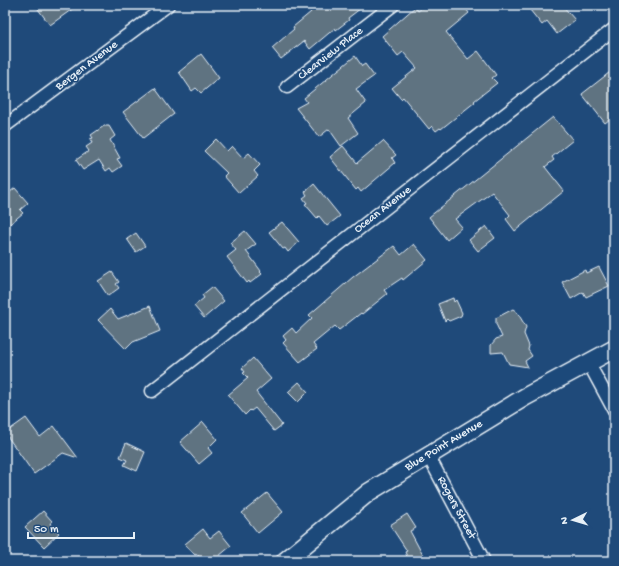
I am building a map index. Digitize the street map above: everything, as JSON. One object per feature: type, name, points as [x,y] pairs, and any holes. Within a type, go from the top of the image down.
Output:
[{"type":"street","name":"Bergen Avenue","points":[[5,126],[168,5]]},
{"type":"street","name":"Clearview Place","points":[[288,87],[393,5]]},
{"type":"street","name":"Ocean Avenue","points":[[152,391],[614,30]]},
{"type":"street","name":"Blue Point Avenue","points":[[285,561],[369,492],[525,397],[614,349]]},
{"type":"street","points":[[588,362],[614,410]]},
{"type":"street","name":"Rogers Street","points":[[428,455],[484,561]]},
{"type":"building","points":[[35,5],[78,5],[50,25]]},
{"type":"building","points":[[306,5],[365,5],[348,18],[349,20],[336,30],[335,28],[310,49],[304,41],[281,59],[272,48],[311,12]]},
{"type":"building","points":[[426,5],[463,5],[469,13],[446,32],[468,59],[478,51],[496,75],[492,78],[497,83],[441,129],[440,128],[436,131],[432,126],[429,129],[403,97],[401,99],[392,88],[417,68],[403,52],[398,56],[382,36],[415,7],[418,11]]},
{"type":"building","points":[[526,5],[562,5],[575,20],[557,34],[547,21],[542,25]]},
{"type":"building","points":[[201,54],[219,78],[201,93],[196,88],[192,91],[179,72]]},
{"type":"building","points":[[355,56],[362,66],[365,64],[374,76],[356,89],[366,103],[348,118],[358,133],[341,146],[329,129],[319,137],[296,108],[307,102],[304,98]]},
{"type":"building","points":[[614,69],[614,116],[605,123],[582,94]]},
{"type":"building","points":[[155,88],[174,114],[143,138],[123,112]]},
{"type":"building","points":[[553,117],[573,140],[552,157],[554,160],[545,167],[564,191],[515,231],[506,219],[510,215],[492,192],[455,219],[462,227],[447,240],[429,217]]},
{"type":"building","points":[[104,126],[109,126],[115,136],[110,140],[120,158],[117,159],[122,166],[113,172],[110,168],[106,171],[99,160],[83,170],[76,160],[89,151],[86,147],[92,143],[90,139],[93,138],[91,135]]},
{"type":"building","points":[[216,139],[227,151],[232,146],[243,158],[249,153],[260,165],[254,171],[258,176],[239,193],[224,176],[227,173],[204,151]]},
{"type":"building","points":[[383,141],[396,155],[392,158],[395,163],[361,192],[358,188],[356,190],[330,157],[343,146],[357,163]]},
{"type":"building","points":[[314,184],[340,216],[327,226],[319,216],[317,218],[305,204],[307,203],[303,198],[307,195],[305,192]]},
{"type":"building","points":[[15,188],[28,203],[20,210],[23,213],[5,228],[5,196]]},
{"type":"building","points":[[282,222],[299,242],[288,252],[285,248],[283,249],[269,232]]},
{"type":"building","points":[[486,226],[495,238],[478,251],[469,240]]},
{"type":"building","points":[[245,231],[256,244],[246,251],[262,274],[250,283],[249,281],[247,283],[227,257],[236,250],[230,243]]},
{"type":"building","points":[[136,233],[145,246],[136,252],[127,239]]},
{"type":"building","points":[[414,244],[427,260],[403,280],[402,278],[384,290],[387,294],[362,314],[361,313],[339,330],[335,326],[313,344],[317,349],[300,362],[283,343],[286,340],[283,336],[292,328],[296,333],[312,318],[309,315],[353,277],[394,246],[401,255]]},
{"type":"building","points":[[599,267],[609,286],[586,297],[583,292],[571,299],[562,282],[585,270],[586,273]]},
{"type":"building","points":[[112,272],[119,282],[116,284],[119,288],[108,296],[98,281]]},
{"type":"building","points":[[212,287],[224,301],[204,318],[194,306],[204,298],[202,295]]},
{"type":"building","points":[[453,298],[454,302],[456,300],[462,313],[461,316],[449,321],[447,319],[445,321],[438,304]]},
{"type":"building","points":[[150,306],[160,331],[133,342],[126,349],[98,320],[110,309],[118,319]]},
{"type":"building","points":[[513,309],[517,312],[526,327],[524,334],[529,346],[528,350],[532,356],[525,361],[528,367],[509,364],[503,352],[491,353],[491,345],[496,339],[502,337],[496,324],[496,318]]},
{"type":"building","points":[[253,358],[271,379],[256,392],[282,425],[274,431],[255,408],[251,411],[250,410],[245,415],[228,395],[248,378],[243,373],[245,372],[242,368]]},
{"type":"building","points":[[299,382],[308,392],[298,402],[288,392]]},
{"type":"building","points":[[26,418],[40,437],[54,426],[78,458],[63,453],[34,474],[5,433]]},
{"type":"building","points":[[203,422],[217,439],[208,448],[212,453],[199,464],[180,442]]},
{"type":"building","points":[[126,443],[145,452],[137,471],[124,465],[127,460],[120,457]]},
{"type":"building","points":[[267,493],[283,512],[258,533],[242,513]]},
{"type":"building","points":[[43,511],[52,521],[50,524],[59,533],[44,547],[25,527]]},
{"type":"building","points":[[407,514],[416,528],[410,531],[426,561],[409,561],[405,552],[407,551],[390,525]]},
{"type":"building","points":[[203,529],[210,538],[219,531],[231,546],[219,556],[223,561],[202,561],[197,554],[195,555],[185,544]]}]
